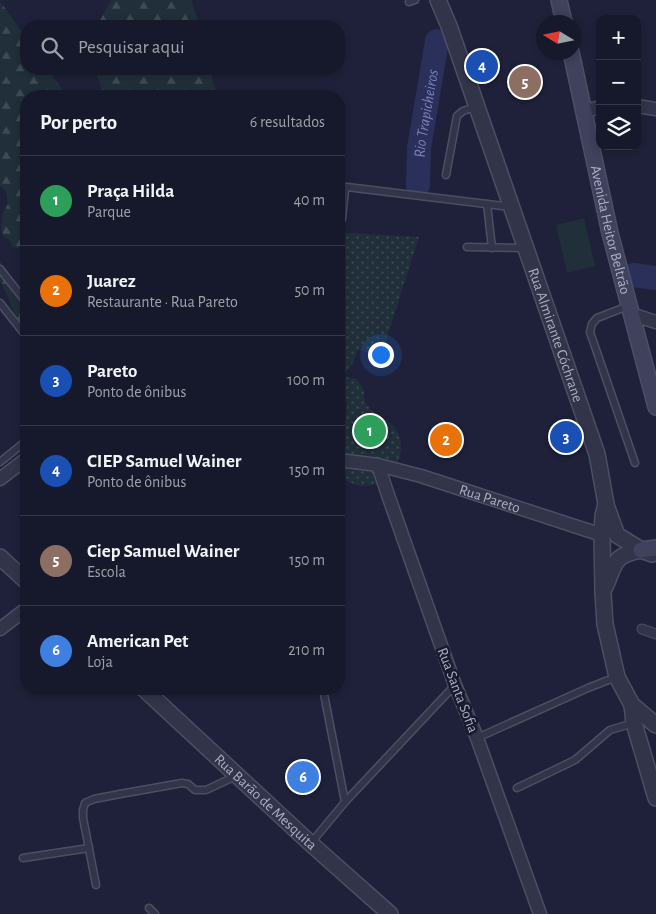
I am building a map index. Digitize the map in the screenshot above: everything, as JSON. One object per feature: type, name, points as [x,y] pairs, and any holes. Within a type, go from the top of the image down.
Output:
[{"type":"main road","points":[[559,0],[562,15]]},
{"type":"main road","name":"Avenida Heitor Beltrão","points":[[573,60],[610,233],[656,407]]},
{"type":"street","name":"Rua Almirante Cóchrane","points":[[438,0],[449,26],[597,454],[606,504],[602,535],[605,624],[617,676],[632,705],[656,725]]},
{"type":"street","points":[[641,107],[656,109]]},
{"type":"street","points":[[584,112],[596,108]]},
{"type":"street","points":[[630,310],[656,322]]},
{"type":"street","name":"Rua Pareto","points":[[345,461],[378,465],[421,476],[602,535]]},
{"type":"street","points":[[0,479],[20,463]]},
{"type":"street","name":"Rua Santa Sofia","points":[[378,465],[455,685],[477,738],[540,914]]},
{"type":"street","points":[[606,504],[617,535],[649,549],[656,555]]},
{"type":"street","points":[[603,593],[615,562],[621,556],[630,552],[649,549]]},
{"type":"street","points":[[0,557],[20,575]]},
{"type":"street","points":[[0,629],[20,614]]},
{"type":"street","points":[[642,629],[656,634]]},
{"type":"street","name":"Rua Barão de Mesquita","points":[[150,695],[310,843],[390,914]]},
{"type":"street","points":[[632,705],[634,723],[656,798]]},
{"type":"lane","points":[[446,175],[457,116],[463,111],[477,106]]},
{"type":"lane","points":[[345,190],[347,188],[512,207]]},
{"type":"lane","points":[[487,204],[492,248]]},
{"type":"lane","points":[[467,248],[526,248]]},
{"type":"lane","points":[[0,269],[20,294]]},
{"type":"lane","points":[[0,303],[20,328]]},
{"type":"lane","points":[[630,310],[597,318],[592,324],[590,332],[635,464]]},
{"type":"lane","points":[[0,462],[20,446]]},
{"type":"lane","points":[[477,738],[617,676]]},
{"type":"lane","points":[[310,843],[344,802],[455,685]]},
{"type":"lane","points":[[324,695],[344,802]]},
{"type":"lane","points":[[517,788],[574,760],[610,730],[634,723]]},
{"type":"lane","points":[[96,885],[84,818],[83,810],[85,803],[94,799],[182,783],[188,784],[195,790],[206,790],[238,776]]},
{"type":"lane","points":[[23,858],[89,848]]},
{"type":"lane","points":[[149,908],[156,914]]},
{"type":"green space","points":[[111,0],[191,0],[198,20],[100,20]]},
{"type":"green space","points":[[0,1],[20,29],[20,75],[52,75],[62,90],[20,90],[20,246],[18,248],[13,247],[10,240],[4,237],[1,230],[2,215],[8,204],[6,191],[0,186]]},
{"type":"green space","points":[[97,75],[211,75],[216,90],[102,90]]},
{"type":"green space","points":[[584,218],[595,266],[567,273],[556,225]]},
{"type":"green space","points":[[345,232],[419,237],[381,356],[358,350],[351,366],[345,373]]},
{"type":"green space","points":[[0,261],[20,289],[20,325],[17,321],[0,281]]},
{"type":"green space","points":[[345,378],[356,379],[363,388],[366,404],[393,426],[400,438],[401,446],[398,463],[388,477],[373,485],[357,485],[345,479],[345,423],[347,408]]},
{"type":"waterway","name":"Rio Trapicheiros","points":[[418,185],[419,148],[437,41]]},
{"type":"waterway","name":"Rio Trapicheiros","points":[[634,275],[656,278]]},
{"type":"place","name":"CIEP Samuel Wainer","points":[[482,66]]},
{"type":"place","name":"Ciep Samuel Wainer","points":[[525,82]]},
{"type":"place","name":"Praça Hilda","points":[[370,431]]},
{"type":"place","name":"Pareto","points":[[566,437]]},
{"type":"place","name":"Juarez","points":[[446,440]]},
{"type":"place","name":"American Pet","points":[[303,777]]}]
